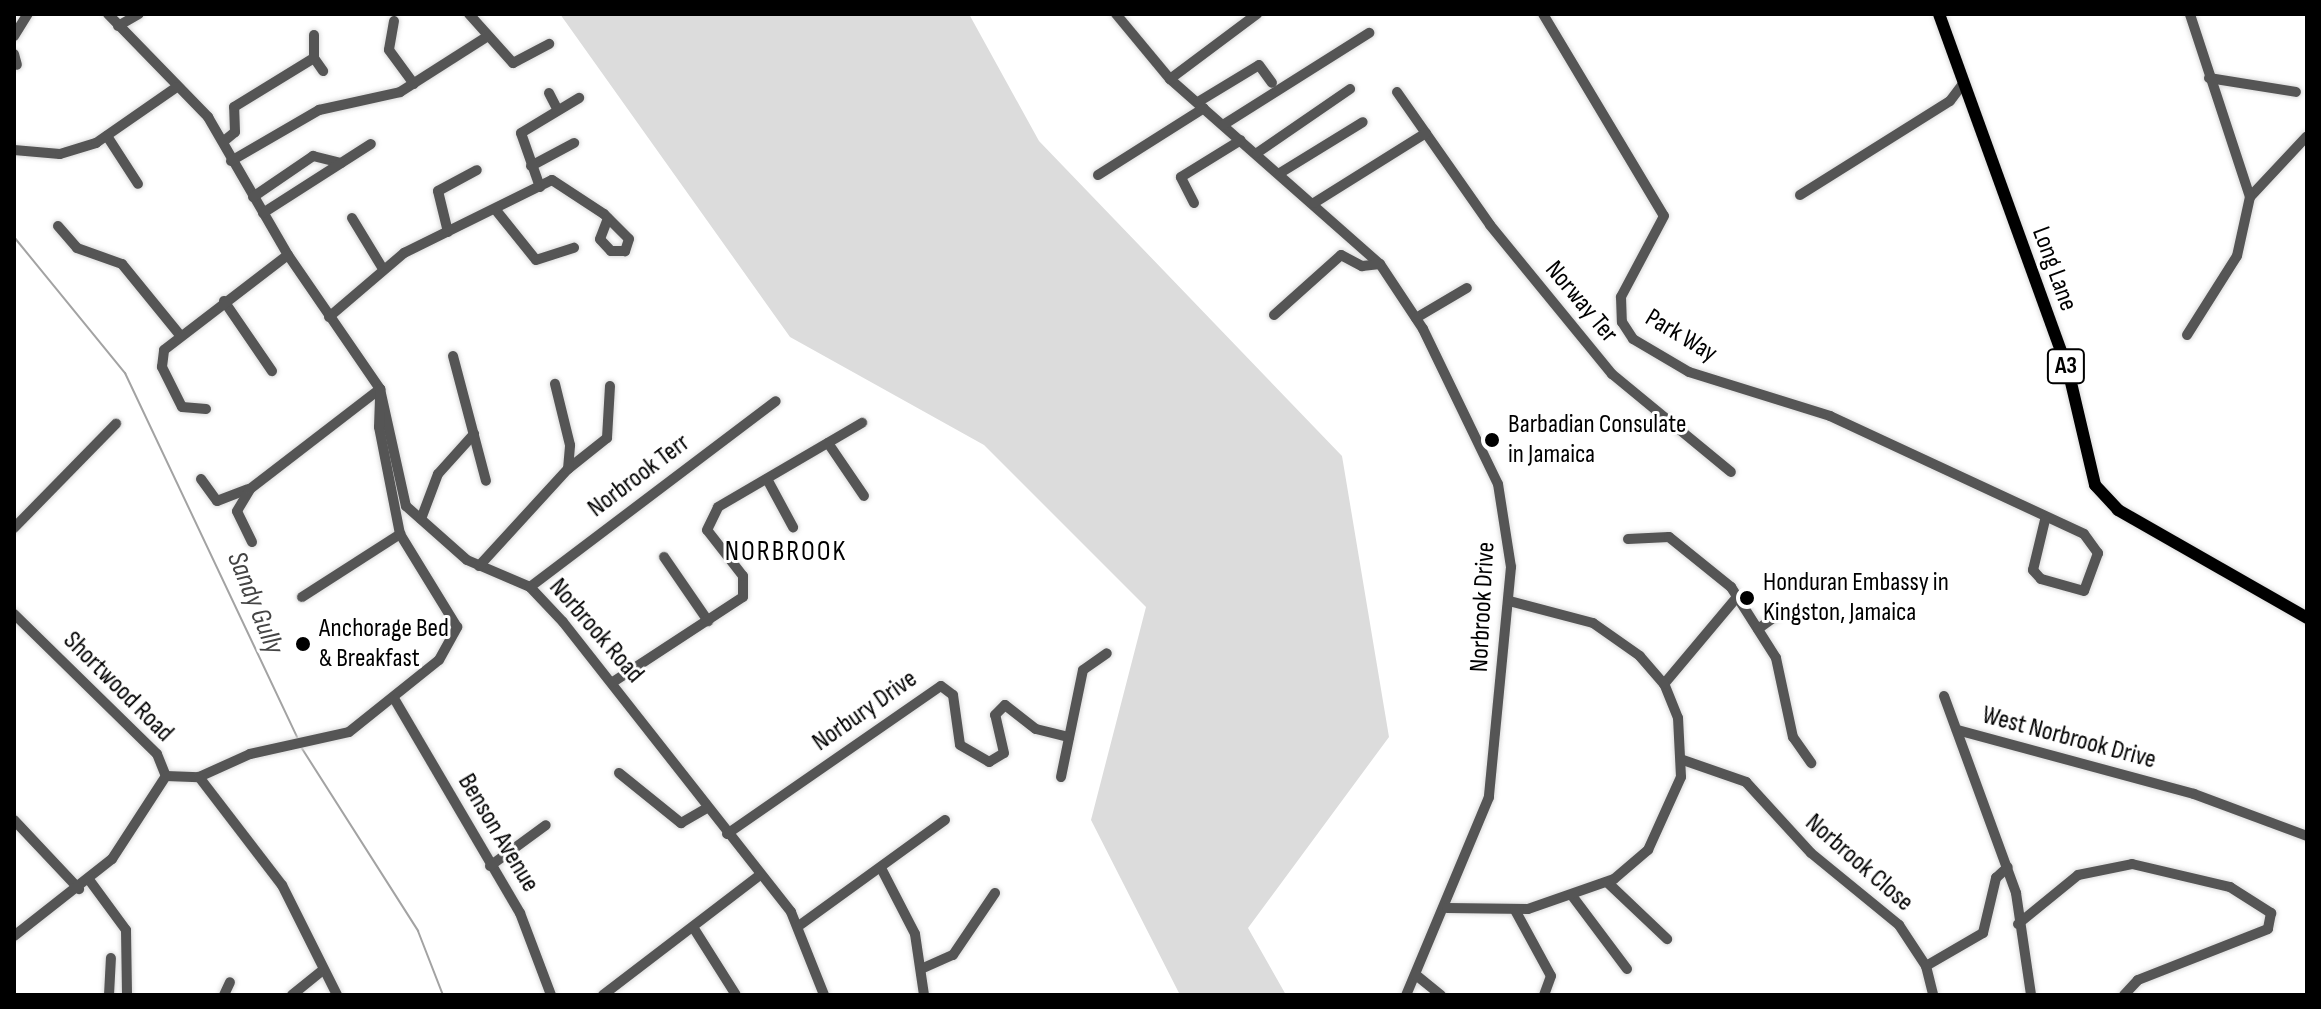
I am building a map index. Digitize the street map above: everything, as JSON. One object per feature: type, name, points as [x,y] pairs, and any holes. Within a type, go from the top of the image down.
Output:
[{"type":"main road","name":"Long Lane","points":[[1939,14],[2069,374],[2103,498],[2307,618]]},
{"type":"street","points":[[14,36],[28,14]]},
{"type":"street","name":"Norbrook Road","points":[[108,14],[224,141],[231,161],[288,255],[380,389],[402,498],[421,519],[479,566],[530,587],[613,682],[800,925],[824,995]]},
{"type":"street","points":[[118,26],[139,14]]},
{"type":"street","points":[[469,14],[518,64],[549,44]]},
{"type":"street","name":"Norbrook Drive","points":[[1116,14],[1170,79],[1380,264],[1416,318],[1498,484],[1510,537],[1509,601],[1489,797],[1447,908],[1406,995]]},
{"type":"street","points":[[1170,79],[1257,14]]},
{"type":"street","name":"Park Way","points":[[1543,14],[1664,216],[1621,297],[1622,322],[1633,339],[1756,399],[1830,416],[2094,542],[2098,553],[2084,591],[2041,579],[2033,570],[2045,520]]},
{"type":"street","points":[[2190,14],[2250,197]]},
{"type":"street","points":[[394,21],[389,50],[414,84]]},
{"type":"street","points":[[1223,125],[1369,33]]},
{"type":"street","points":[[314,35],[314,58],[323,71]]},
{"type":"street","points":[[231,161],[319,110],[414,84],[488,36]]},
{"type":"street","points":[[224,141],[235,132],[234,107],[314,58]]},
{"type":"street","points":[[1098,175],[1259,65],[1272,83]]},
{"type":"street","points":[[2209,78],[2296,92]]},
{"type":"street","points":[[1800,195],[1950,101],[1963,84]]},
{"type":"street","points":[[14,150],[60,154],[107,136],[177,87]]},
{"type":"street","points":[[1257,153],[1350,89]]},
{"type":"street","name":"Norway Ter","points":[[1397,92],[1612,374],[1731,472]]},
{"type":"street","points":[[549,93],[557,109]]},
{"type":"street","points":[[540,187],[521,133],[579,98]]},
{"type":"street","points":[[1950,101],[1970,103]]},
{"type":"street","points":[[1280,173],[1363,122]]},
{"type":"street","points":[[1314,203],[1426,133]]},
{"type":"street","points":[[107,136],[138,184]]},
{"type":"street","points":[[2187,335],[2237,256],[2250,197],[2307,136]]},
{"type":"street","points":[[1194,203],[1181,177],[1241,140]]},
{"type":"street","points":[[531,166],[574,143]]},
{"type":"street","points":[[263,213],[371,144]]},
{"type":"street","points":[[253,197],[313,156],[341,163]]},
{"type":"street","points":[[448,232],[438,191],[477,170]]},
{"type":"street","points":[[329,317],[383,269],[448,232],[557,180],[608,218]]},
{"type":"street","points":[[495,209],[536,260],[574,248]]},
{"type":"street","points":[[352,218],[383,269]]},
{"type":"street","points":[[58,226],[77,248],[122,264],[179,334]]},
{"type":"street","points":[[206,409],[182,407],[162,367],[164,350],[179,334],[288,255]]},
{"type":"street","points":[[1274,315],[1341,255],[1365,267],[1380,264]]},
{"type":"street","points":[[1416,318],[1467,288]]},
{"type":"street","points":[[224,301],[272,371]]},
{"type":"street","points":[[453,356],[486,481]]},
{"type":"street","points":[[555,384],[570,445],[568,469]]},
{"type":"street","points":[[479,566],[568,469],[592,457],[607,438],[610,386]]},
{"type":"street","points":[[201,479],[217,501],[250,489],[380,389]]},
{"type":"street","name":"Shortwood Road","points":[[14,614],[157,754],[166,776],[199,777],[250,754],[340,736],[395,700],[439,660],[457,627],[452,608],[400,534],[379,427],[380,389]]},
{"type":"street","name":"Norbrook Terr","points":[[530,587],[776,401]]},
{"type":"street","points":[[613,682],[708,621],[748,588],[707,521],[718,507],[862,423]]},
{"type":"street","points":[[14,528],[116,424]]},
{"type":"street","points":[[421,519],[438,474],[474,434]]},
{"type":"street","points":[[828,443],[864,496]]},
{"type":"street","points":[[767,479],[793,527]]},
{"type":"street","points":[[250,489],[237,511],[252,542]]},
{"type":"street","points":[[302,597],[400,534]]},
{"type":"street","points":[[1628,539],[1669,537],[1711,566],[1737,597],[1776,658],[1793,737],[1811,763]]},
{"type":"street","points":[[664,557],[708,621]]},
{"type":"street","points":[[1664,684],[1737,597]]},
{"type":"street","points":[[1447,908],[1515,910],[1573,897],[1607,882],[1648,850],[1667,820],[1683,760],[1664,684],[1593,623],[1509,601]]},
{"type":"street","points":[[1758,629],[1779,614]]},
{"type":"street","points":[[1061,777],[1083,670],[1107,653]]},
{"type":"street","name":"Norbury Drive","points":[[727,834],[941,686],[953,695],[960,745],[989,762],[1004,753],[994,719],[1005,705],[1036,729],[1069,737]]},
{"type":"street","points":[[1944,696],[1957,730]]},
{"type":"street","name":"Benson Avenue","points":[[395,700],[533,939],[551,995]]},
{"type":"street","name":"West Norbrook Drive","points":[[1957,730],[2194,794],[2307,836]]},
{"type":"street","name":"West Norbrook Drive","points":[[1957,730],[2008,867]]},
{"type":"street","name":"Norbrook Close","points":[[1683,760],[1746,782],[1811,853],[1899,925],[1926,966],[1933,995]]},
{"type":"street","points":[[619,773],[681,823],[707,808]]},
{"type":"street","points":[[14,936],[90,881],[166,776]]},
{"type":"street","points":[[199,777],[282,885],[320,972],[337,995]]},
{"type":"street","points":[[14,820],[79,889]]},
{"type":"street","points":[[800,925],[945,820]]},
{"type":"street","points":[[490,866],[546,825]]},
{"type":"street","points":[[2018,924],[2078,875],[2132,864],[2230,887],[2271,913],[2268,929],[2138,980],[2124,995]]},
{"type":"street","points":[[2008,867],[2031,995]]},
{"type":"street","points":[[1926,966],[1983,933],[1996,878],[2008,867]]},
{"type":"street","points":[[881,868],[901,896],[921,969],[924,995]]},
{"type":"street","points":[[603,995],[760,875]]},
{"type":"street","points":[[90,881],[126,930],[127,995]]},
{"type":"street","points":[[1607,882],[1667,939]]},
{"type":"street","points":[[921,969],[953,955],[995,893]]},
{"type":"street","points":[[1573,897],[1627,969]]},
{"type":"street","points":[[1515,910],[1551,976],[1544,995]]},
{"type":"street","points":[[693,927],[736,995]]},
{"type":"street","points":[[109,995],[111,958]]},
{"type":"street","points":[[292,995],[320,972]]},
{"type":"street","points":[[1416,975],[1441,995]]},
{"type":"street","points":[[224,995],[230,982]]},
{"type":"shaded area","points":[[560,14],[969,14],[1039,141],[1342,456],[1389,737],[1248,928],[1286,995],[1180,995],[1091,820],[1146,607],[984,445],[790,337]]},
{"type":"waterway","name":"Sandy Gully","points":[[14,237],[125,373],[297,737]]},
{"type":"waterway","name":"Sandy Gully","points":[[301,747],[418,931],[443,995]]},
{"type":"place","name":"Barbadian Consulate in Jamaica","points":[[1492,440]]},
{"type":"place","name":"Honduran Embassy in Kingston, Jamaica","points":[[1747,598]]},
{"type":"place","name":"Anchorage Bed & Breakfast","points":[[303,644]]},
{"type":"district","name":"NORBROOK","points":[[786,552]]}]
